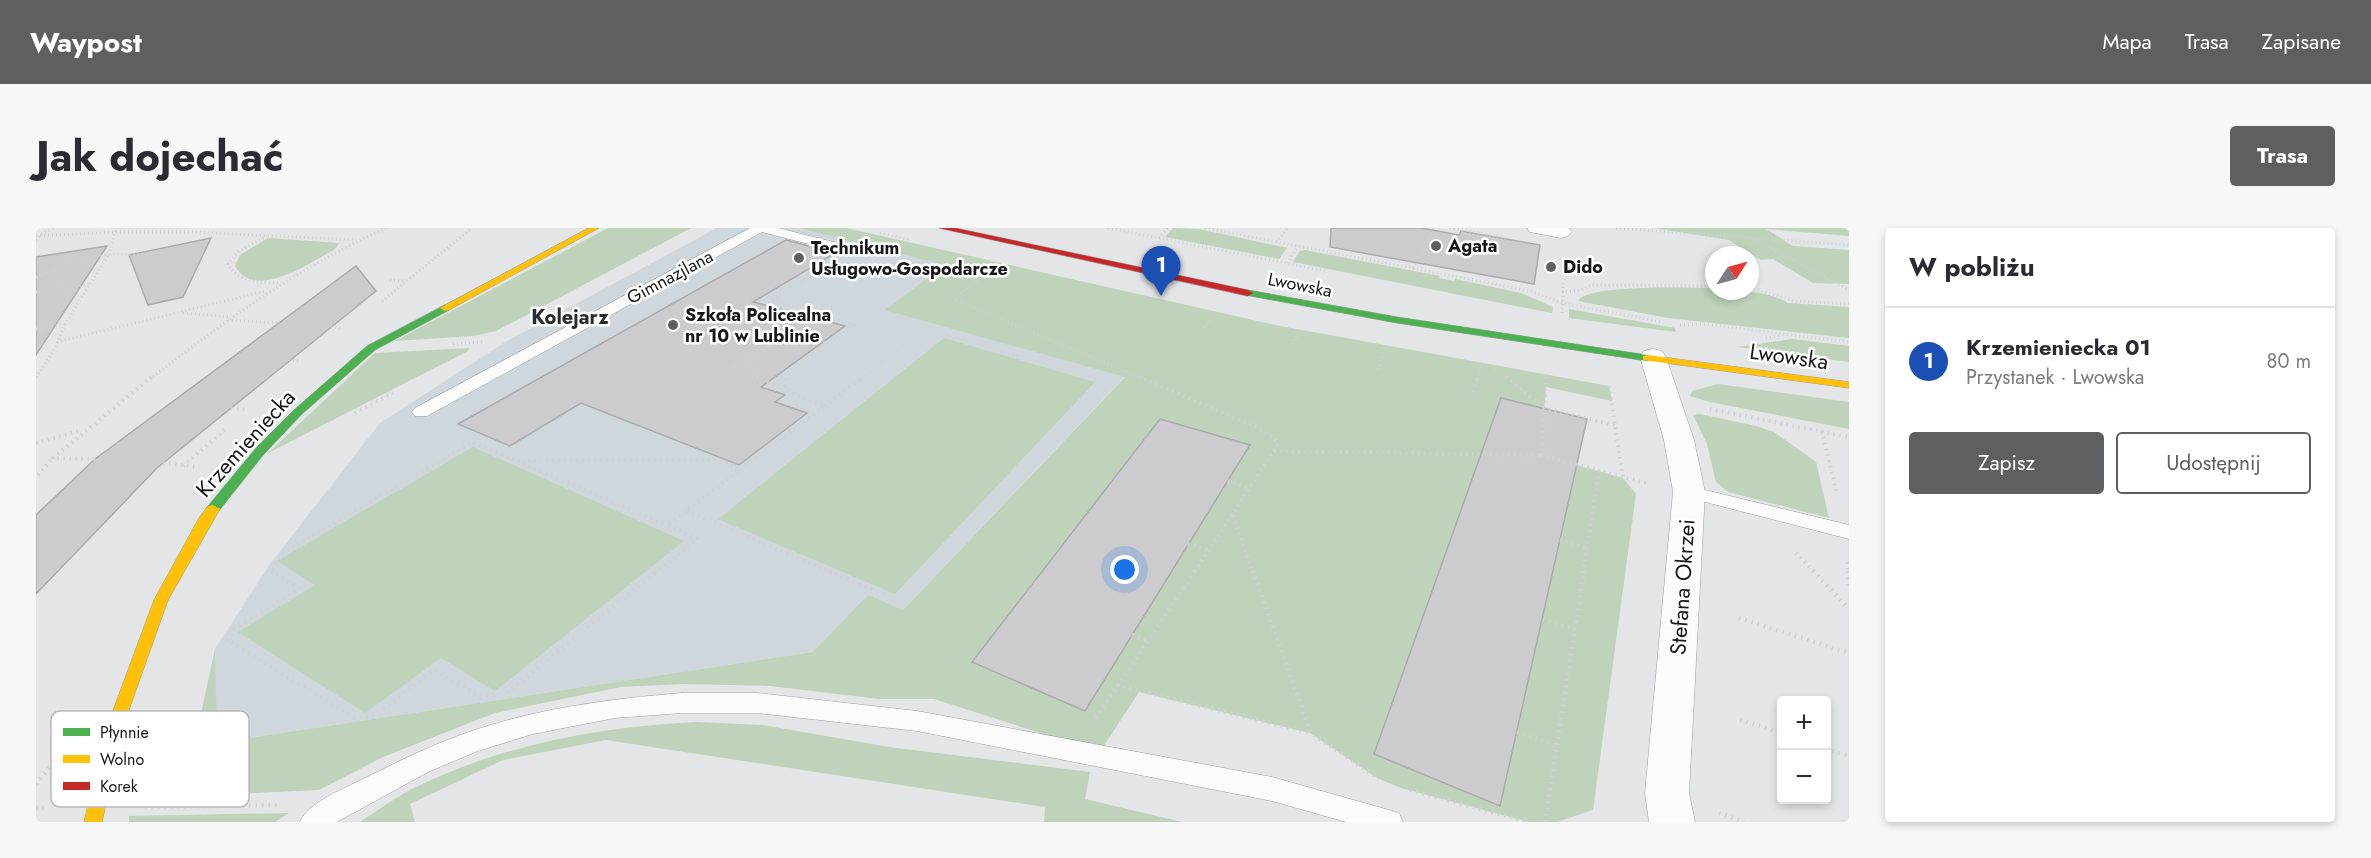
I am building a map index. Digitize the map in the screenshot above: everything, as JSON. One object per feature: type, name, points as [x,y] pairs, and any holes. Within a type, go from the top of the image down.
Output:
[{"type":"street","name":"Krzemieniecka","points":[[121,711],[161,600],[206,518],[261,451],[298,412],[371,348],[595,228]]},
{"type":"street","name":"Lwowska","points":[[943,228],[1323,307],[1849,385]]},
{"type":"street","points":[[1537,228],[1561,232]]},
{"type":"street","name":"Lwowska","points":[[1408,307],[1563,336],[1653,357]]},
{"type":"street","name":"Stefana Okrzei","points":[[1653,357],[1687,470],[1689,492],[1667,793],[1672,822]]},
{"type":"street","name":"Krzemieniecka","points":[[93,822],[96,808]]},
{"type":"lane","points":[[761,228],[853,251]]},
{"type":"lane","name":"Gimnazjlana","points":[[421,412],[761,228]]},
{"type":"lane","points":[[1689,492],[1847,531]]},
{"type":"lane","points":[[314,822],[341,804],[417,764],[471,742],[533,724],[615,708],[671,704],[757,703],[917,721],[1272,789],[1389,822]]},
{"type":"path","points":[[37,237],[54,228]]},
{"type":"path","points":[[165,233],[169,228]]},
{"type":"path","points":[[37,474],[86,429],[231,317],[282,283],[357,240],[386,228]]},
{"type":"path","points":[[1159,238],[1168,228]]},
{"type":"path","points":[[1205,228],[1530,291],[1562,303],[1667,323]]},
{"type":"path","points":[[1276,242],[1288,228]]},
{"type":"path","points":[[1413,268],[1434,228]]},
{"type":"path","points":[[1616,228],[1849,244]]},
{"type":"path","points":[[37,237],[116,230],[357,240]]},
{"type":"path","points":[[36,377],[65,324],[109,254],[116,230]]},
{"type":"path","points":[[268,236],[238,252],[228,264],[237,276],[244,279],[282,283]]},
{"type":"path","points":[[1750,237],[1849,290]]},
{"type":"path","points":[[1287,263],[1298,246]]},
{"type":"path","points":[[785,387],[786,374],[854,325],[772,300],[853,251]]},
{"type":"path","points":[[36,278],[83,259],[109,254],[156,255]]},
{"type":"path","points":[[989,270],[954,298],[1259,428],[1273,437],[1278,444],[1233,515],[1074,751]]},
{"type":"path","points":[[390,280],[407,281]]},
{"type":"path","points":[[36,292],[90,284]]},
{"type":"path","points":[[1562,303],[1563,292],[1581,290],[1592,285],[1705,286]]},
{"type":"path","points":[[57,342],[271,290]]},
{"type":"path","points":[[1759,291],[1795,301],[1849,304]]},
{"type":"path","points":[[179,313],[231,317]]},
{"type":"path","points":[[818,314],[730,369],[785,387],[796,395],[825,406]]},
{"type":"path","points":[[227,320],[278,324]]},
{"type":"path","points":[[36,329],[65,324]]},
{"type":"path","points":[[1679,325],[1705,324],[1849,342]]},
{"type":"path","points":[[667,525],[926,329],[1101,381]]},
{"type":"path","points":[[789,332],[885,361]]},
{"type":"path","points":[[1378,369],[1388,340]]},
{"type":"path","points":[[1473,392],[1483,360],[1544,408],[1615,425]]},
{"type":"path","points":[[1541,455],[1546,373]]},
{"type":"path","points":[[1609,386],[1623,478]]},
{"type":"path","points":[[348,416],[400,390]]},
{"type":"path","points":[[231,408],[249,410],[241,417]]},
{"type":"path","points":[[163,463],[183,466],[232,424]]},
{"type":"path","points":[[36,443],[86,429]]},
{"type":"path","points":[[1822,431],[1847,531]]},
{"type":"path","points":[[472,442],[667,525],[697,539],[507,693],[481,697],[434,670],[372,717],[355,718],[227,639],[232,630],[300,589],[271,571],[285,552],[472,442]]},
{"type":"path","points":[[1274,451],[1541,455],[1623,478],[1689,492]]},
{"type":"path","points":[[53,458],[95,459]]},
{"type":"path","points":[[518,461],[716,460],[741,469]]},
{"type":"path","points":[[1545,822],[1599,471]]},
{"type":"path","points":[[1228,481],[1250,488]]},
{"type":"path","points":[[1754,508],[1849,609]]},
{"type":"path","points":[[686,511],[890,597]]},
{"type":"path","points":[[1233,515],[1311,733]]},
{"type":"path","points":[[1560,540],[1587,548]]},
{"type":"path","points":[[1188,544],[1208,550]]},
{"type":"path","points":[[1739,618],[1849,653]]},
{"type":"path","points":[[1543,619],[1575,629]]},
{"type":"path","points":[[1132,634],[1147,640]]},
{"type":"path","points":[[1117,685],[1311,733],[1385,781]]},
{"type":"path","points":[[1740,720],[1777,732]]},
{"type":"path","points":[[1517,732],[1557,746]]},
{"type":"path","points":[[1831,749],[1849,756]]},
{"type":"path","points":[[1401,788],[1529,822]]},
{"type":"path","points":[[249,806],[341,804]]},
{"type":"path","points":[[36,808],[157,807]]},
{"type":"shaded area","points":[[717,228],[798,228],[946,265],[886,310],[1125,376],[903,610],[868,596],[813,652],[249,738],[249,711],[216,711],[215,649],[270,564],[380,423],[507,341]]},
{"type":"green space","points":[[608,228],[691,228],[496,331],[473,336],[395,341]]},
{"type":"green space","points":[[798,228],[846,228],[1280,326],[1609,386],[1612,401],[1546,387],[1541,455],[1623,478],[1636,494],[1593,810],[1557,822],[1529,822],[1401,788],[1377,778],[1310,733],[1139,692],[1100,752],[934,699],[879,699],[770,686],[683,684],[621,687],[495,713],[383,757],[319,790],[249,793],[249,738],[813,652],[868,595],[903,610],[1125,377],[885,310],[945,265]]},
{"type":"green space","points":[[1173,228],[1199,229],[1287,248],[1279,259],[1165,237]]},
{"type":"green space","points":[[1654,228],[1849,228],[1849,236],[1766,229],[1793,246],[1849,250],[1849,284],[1813,283],[1773,259],[1759,259],[1759,246],[1739,246],[1729,240]]},
{"type":"green space","points":[[268,238],[339,243],[335,249],[284,276],[269,280],[256,280],[244,276],[235,266],[240,255]]},
{"type":"green space","points":[[1305,250],[1521,293],[1553,307],[1552,313],[1293,262],[1300,251]]},
{"type":"green space","points":[[1705,288],[1705,300],[1759,300],[1759,293],[1788,303],[1849,307],[1849,338],[1668,318],[1578,301],[1585,296],[1619,289]]},
{"type":"green space","points":[[1569,309],[1675,328],[1676,332],[1569,318]]},
{"type":"green space","points":[[944,338],[1095,382],[895,594],[718,519]]},
{"type":"green space","points":[[1793,339],[1849,346],[1849,362],[1737,347]]},
{"type":"green space","points":[[469,348],[468,351],[268,453],[375,353]]},
{"type":"green space","points":[[1718,384],[1849,402],[1849,429],[1710,402],[1690,396],[1692,391]]},
{"type":"green space","points":[[1700,414],[1774,432],[1816,462],[1829,518],[1728,492],[1716,482],[1707,444],[1693,415]]},
{"type":"green space","points":[[473,447],[684,541],[495,691],[441,658],[365,713],[238,632],[315,585],[277,561]]},
{"type":"green space","points":[[215,649],[216,711],[202,711]]},
{"type":"green space","points":[[697,722],[763,725],[889,747],[1090,772],[1085,799],[1182,822],[1044,822],[1045,807],[606,740],[503,760],[410,804],[415,822],[360,822],[410,790],[444,774],[514,750],[623,728]]},
{"type":"green space","points":[[289,813],[275,822],[129,822],[129,816]]},
{"type":"building","points":[[1331,228],[1421,228],[1459,235],[1461,231],[1540,245],[1534,284],[1330,247]]},
{"type":"building","points":[[211,238],[183,297],[148,305],[129,255]]},
{"type":"building","points":[[786,240],[835,253],[753,302],[845,326],[761,387],[785,395],[775,402],[807,413],[739,465],[581,403],[510,446],[458,424]]},
{"type":"building","points":[[107,246],[36,355],[36,257]]},
{"type":"building","points":[[356,266],[376,291],[157,468],[36,594],[36,515],[95,459]]},
{"type":"building","points":[[1501,398],[1587,419],[1500,806],[1374,754]]},
{"type":"building","points":[[1160,419],[1250,445],[1085,711],[972,662]]},
{"type":"traffic: fast","points":[[1248,293],[1397,320],[1647,358]]},
{"type":"traffic: fast","points":[[213,509],[260,451],[298,412],[371,348],[445,308]]},
{"type":"traffic: slow","points":[[445,308],[595,228]]},
{"type":"traffic: slow","points":[[1647,358],[1849,385]]},
{"type":"traffic: slow","points":[[121,711],[161,600],[213,509]]},
{"type":"traffic: slow","points":[[93,822],[96,807]]},
{"type":"traffic: jam","points":[[943,228],[1248,293]]},
{"type":"place","name":"Agata","points":[[1436,246]]},
{"type":"place","name":"Technikum Usługowo-Gospodarcze","points":[[799,258]]},
{"type":"place","name":"Dido","points":[[1551,267]]},
{"type":"place","name":"Krzemieniecka 01","points":[[1161,296]]},
{"type":"place","name":"Szkoła Policealna nr 10 w Lublinie","points":[[673,325]]},
{"type":"district","name":"Kolejarz","points":[[570,317]]}]
